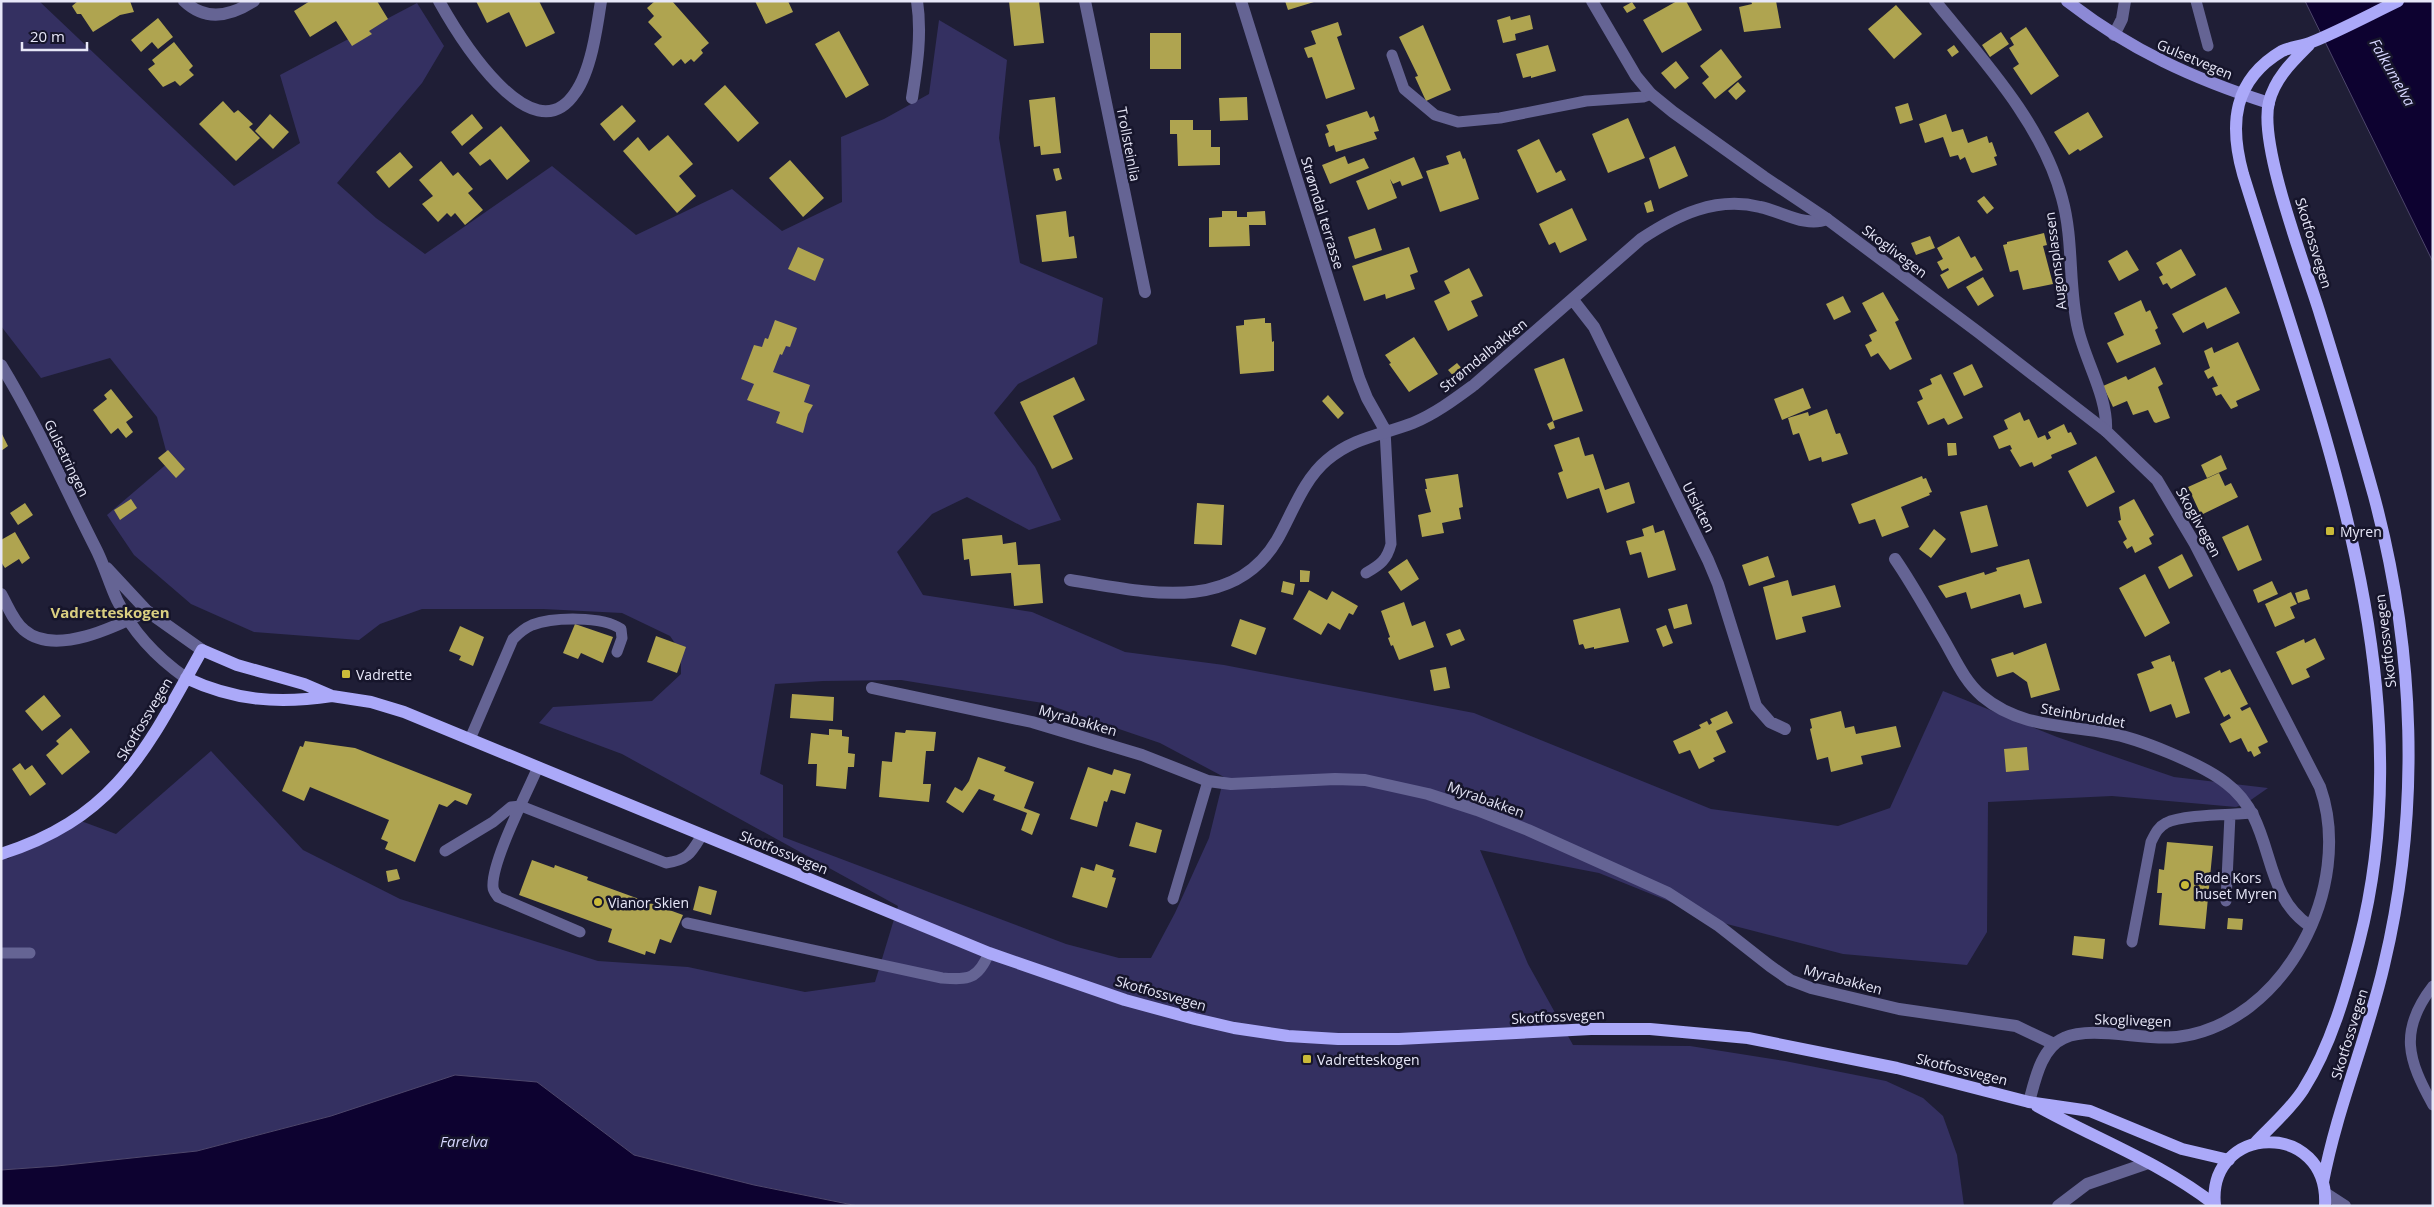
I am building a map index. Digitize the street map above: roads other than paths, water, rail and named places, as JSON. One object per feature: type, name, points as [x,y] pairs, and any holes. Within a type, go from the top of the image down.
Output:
[{"type":"main road","name":"Gulsetvegen","points":[[2067,1],[2114,35],[2179,70],[2269,103]]},
{"type":"main road","points":[[2269,103],[2282,73],[2310,43],[2398,1]]},
{"type":"main road","name":"Skotfossvegen","points":[[1,854],[19,848],[74,820],[94,807],[114,789],[141,755],[202,650],[236,665],[304,684],[332,696],[371,702],[404,712],[989,953],[1125,1000],[1234,1028],[1288,1036],[1399,1039],[1591,1029],[1650,1029],[1700,1032],[1748,1038],[1963,1084],[2028,1102],[2090,1111],[2182,1150],[2229,1160],[2241,1150],[2255,1143],[2301,1092],[2325,1047],[2339,1008],[2366,914],[2373,875],[2380,806],[2381,736],[2377,684],[2368,619],[2346,519],[2312,399],[2237,154],[2235,140],[2236,114],[2242,94],[2250,79],[2263,65],[2284,50],[2310,43]]},
{"type":"main road","name":"Skotfossvegen","points":[[2269,103],[2268,138],[2355,430],[2389,560],[2398,607],[2408,712],[2408,807],[2404,861],[2394,922],[2363,1045],[2337,1120],[2324,1194]]},
{"type":"main road","name":"Skotfossvegen","points":[[186,678],[213,691],[238,697],[303,701],[332,696]]},
{"type":"main road","name":"Skotfossvegen","points":[[2028,1102],[2081,1131],[2148,1162],[2198,1192],[2215,1205]]},
{"type":"main road","points":[[2255,1143],[2284,1143],[2297,1148],[2318,1169],[2324,1194]]},
{"type":"main road","points":[[2215,1205],[2217,1180],[2229,1160]]},
{"type":"street","points":[[184,1],[197,11],[218,16],[232,12],[254,1]]},
{"type":"street","points":[[439,1],[472,52],[501,88],[518,103],[531,110],[547,112],[567,102],[576,92],[583,77],[592,47],[601,1]]},
{"type":"street","points":[[912,98],[919,40],[917,1]]},
{"type":"street","name":"Trollsteinlia","points":[[1085,1],[1145,292]]},
{"type":"street","name":"Strømdal terrasse","points":[[1241,1],[1359,378],[1367,398],[1385,430]]},
{"type":"street","name":"Skoglivegen","points":[[1592,1],[1636,76],[1651,94],[1764,177],[1827,219],[2106,431],[2147,469],[2170,500],[2320,787],[2326,804],[2329,841],[2321,892],[2310,926],[2288,969],[2277,983],[2247,1009],[2223,1024],[2196,1033],[2176,1037],[2151,1038],[2082,1033],[2065,1037],[2054,1044]]},
{"type":"street","name":"Augonsplassen","points":[[1935,1],[2027,121],[2046,154],[2056,179],[2068,224],[2078,326],[2105,410],[2106,431]]},
{"type":"street","points":[[2114,35],[2122,19],[2125,1]]},
{"type":"street","name":"Strømdalbakken","points":[[1070,580],[1147,592],[1176,593],[1214,588],[1235,581],[1263,560],[1283,530],[1315,472],[1327,460],[1360,440],[1385,430],[1412,424],[1474,385],[1641,239],[1679,215],[1698,208],[1737,204],[1760,206],[1805,220],[1821,222],[1827,219]]},
{"type":"street","name":"Utsikten","points":[[1573,300],[1594,327],[1708,560],[1718,584],[1756,706],[1770,722],[1785,729]]},
{"type":"street","name":"Gulsetringen","points":[[1,366],[33,422],[104,565],[116,599],[128,620],[138,636],[186,678]]},
{"type":"street","name":"Steinbruddet","points":[[1895,559],[1962,672],[1981,696],[1994,705],[2013,715],[2035,723],[2110,733],[2162,751],[2226,782],[2240,795],[2256,818],[2282,896],[2298,918],[2310,926]]},
{"type":"street","name":"Gulsetringen","points":[[104,565],[148,611],[202,650]]},
{"type":"street","points":[[1,594],[16,622],[24,631],[46,639],[84,638],[102,633],[148,611]]},
{"type":"street","name":"Myrabakken","points":[[872,688],[974,708],[1041,725],[1142,755],[1208,781],[1231,784],[1335,779],[1365,780],[1428,794],[1528,830],[1668,893],[1719,926],[1790,980],[1842,997],[1900,1009],[2016,1026],[2054,1044]]},
{"type":"street","points":[[2028,1102],[2044,1057],[2054,1044]]},
{"type":"street","points":[[2058,1206],[2088,1184],[2148,1162]]},
{"type":"street","points":[[2324,1194],[2345,1206]]},
{"type":"lane","points":[[2196,1],[2208,46]]},
{"type":"lane","points":[[1392,55],[1404,89],[1436,115],[1458,122],[1500,118],[1586,100],[1638,97],[1651,94]]},
{"type":"lane","points":[[1366,573],[1381,565],[1388,555],[1391,544],[1385,430]]},
{"type":"lane","points":[[470,739],[513,639],[522,631],[534,625],[549,622],[581,620],[606,622],[621,629],[622,638],[617,652]]},
{"type":"lane","points":[[538,767],[498,859],[493,889],[498,897],[580,932]]},
{"type":"lane","points":[[1173,899],[1208,781]]},
{"type":"lane","points":[[445,851],[493,822],[511,807],[521,806],[666,863],[686,858],[702,835]]},
{"type":"lane","points":[[2226,902],[2230,815]]},
{"type":"lane","points":[[2132,942],[2151,842],[2156,832],[2166,823],[2185,819],[2230,815],[2256,818]]},
{"type":"lane","points":[[687,923],[942,978],[958,979],[971,977],[983,967],[989,953]]},
{"type":"lane","points":[[1,953],[30,953]]},
{"type":"lane","points":[[2432,1104],[2416,1073],[2410,1044],[2410,1032],[2418,1011],[2433,986]]},
{"type":"water","name":"Falkumelva","points":[[2305,1],[2433,1],[2433,262]]},
{"type":"water","name":"Farelva","points":[[455,1075],[537,1082],[634,1155],[754,1185],[858,1206],[1,1206],[1,1170],[197,1151],[331,1116]]},
{"type":"place","name":"Myren","points":[[2330,531]]},
{"type":"place","name":"Vadrette","points":[[346,674]]},
{"type":"place","name":"Røde Kors huset Myren","points":[[2185,885]]},
{"type":"place","name":"Vianor Skien","points":[[598,902]]},
{"type":"place","name":"Vadretteskogen","points":[[1307,1059]]},
{"type":"district","name":"Vadretteskogen","points":[[110,612]]}]
